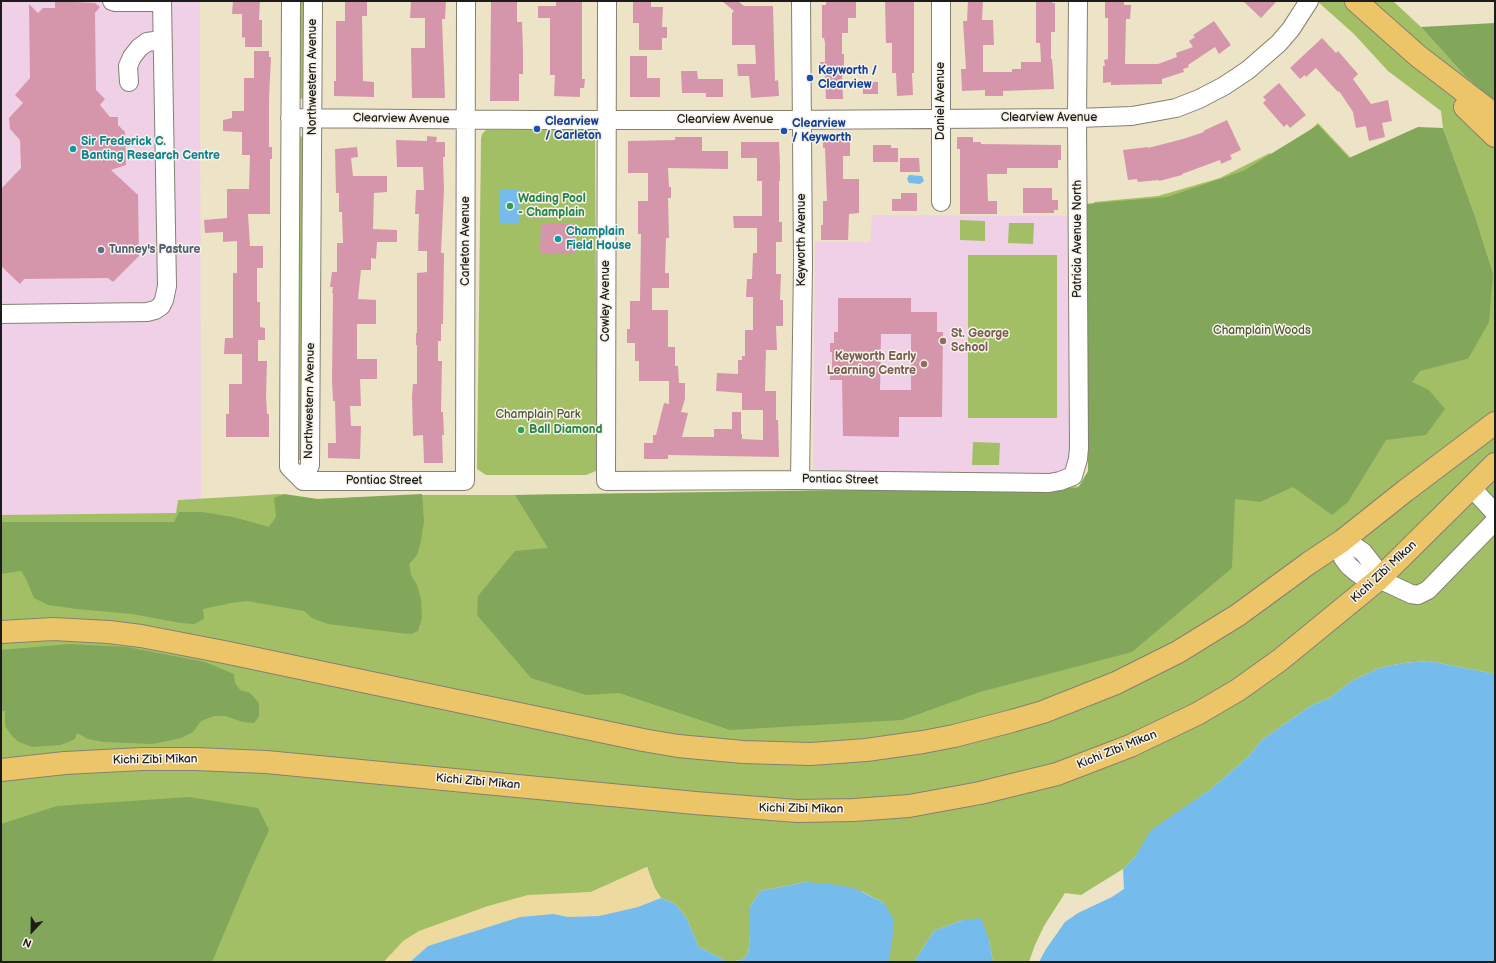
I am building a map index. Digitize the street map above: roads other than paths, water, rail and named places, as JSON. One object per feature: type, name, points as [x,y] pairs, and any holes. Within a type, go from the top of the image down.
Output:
[{"type":"main road","points":[[1356,1],[1418,56],[1495,115]]},
{"type":"main road","points":[[1418,56],[1465,108],[1495,136]]},
{"type":"main road","points":[[1,632],[53,629],[109,632],[141,636],[232,653],[476,706],[678,746],[777,754],[835,753],[923,742],[954,736],[1043,712],[1116,683],[1178,652],[1216,629],[1342,541],[1495,423]]},
{"type":"main road","name":"Kichi Zībī Mīkan","points":[[1,770],[100,760],[195,759],[310,766],[695,804],[797,811],[854,810],[909,806],[935,802],[1035,780],[1081,765],[1130,746],[1197,714],[1238,690],[1280,660],[1379,579],[1495,464]]},
{"type":"street","points":[[1,314],[147,312],[155,310],[161,306],[166,294],[162,2],[112,1]]},
{"type":"street","name":"Northwestern Avenue","points":[[291,1],[289,467],[303,481],[310,465],[313,1]]},
{"type":"street","name":"Carleton Avenue","points":[[465,481],[466,1]]},
{"type":"street","name":"Cowley Avenue","points":[[606,481],[607,1]]},
{"type":"street","name":"Keyworth Avenue","points":[[800,480],[803,265],[801,120],[802,1]]},
{"type":"street","name":"Daniel Avenue","points":[[941,1],[941,202]]},
{"type":"street","name":"Patricia Avenue North","points":[[1073,476],[1078,459],[1079,448],[1077,118],[1078,1]]},
{"type":"street","name":"Clearview Avenue","points":[[290,118],[466,120],[801,120],[1125,117],[1162,112],[1188,104],[1212,93],[1248,70],[1269,52],[1288,32],[1309,1]]},
{"type":"street","points":[[129,82],[128,66],[132,57],[139,48],[147,42],[162,40]]},
{"type":"street","name":"Pontiac Street","points":[[606,481],[800,480],[1049,483],[1073,476]]},
{"type":"street","name":"Pontiac Street","points":[[303,481],[465,481]]},
{"type":"street","points":[[1471,487],[1495,513]]},
{"type":"street","points":[[1342,541],[1351,544],[1363,552],[1374,566],[1379,579],[1411,594],[1422,593],[1428,590],[1495,520]]},
{"type":"water","points":[[909,175],[922,176],[924,181],[920,184],[909,183],[907,179]]},
{"type":"water","name":"Wading Pool - Champlain","points":[[500,189],[520,189],[520,223],[500,223]]},
{"type":"water","points":[[1429,661],[1495,674],[1495,962],[1039,962],[1046,949],[1065,922],[1078,913],[1112,897],[1124,889],[1123,869],[1135,857],[1151,830],[1211,789],[1248,757],[1263,739],[1312,705],[1330,698],[1350,682],[1379,668],[1403,663]]},
{"type":"water","points":[[806,882],[839,885],[856,889],[884,903],[893,918],[893,934],[889,962],[732,962],[741,960],[748,955],[750,936],[750,907],[760,891]]},
{"type":"water","points":[[661,898],[675,904],[686,917],[699,947],[728,962],[410,962],[428,946],[520,917],[554,914],[568,917],[599,916],[638,907]]},
{"type":"water","points":[[981,918],[989,940],[993,962],[914,962],[934,931],[963,920]]},
{"type":"place","name":"Keyworth / Clearview","points":[[810,78]]},
{"type":"place","name":"Clearview / Carleton","points":[[537,129]]},
{"type":"place","name":"Clearview / Keyworth","points":[[784,131]]},
{"type":"place","name":"Sir Frederick C. Banting Research Centre","points":[[73,149]]},
{"type":"place","name":"Wading Pool - Champlain","points":[[510,206]]},
{"type":"place","name":"Champlain Field House","points":[[558,239]]},
{"type":"place","name":"Tunney's Pasture","points":[[101,250]]},
{"type":"place","name":"St. George School","points":[[943,341]]},
{"type":"place","name":"Keyworth Early Learning Centre","points":[[924,364]]},
{"type":"place","name":"Ball Diamond","points":[[521,430]]},
{"type":"park label","name":"Champlain Woods","points":[[1262,331]]},
{"type":"park label","name":"Champlain Park","points":[[538,415]]}]
